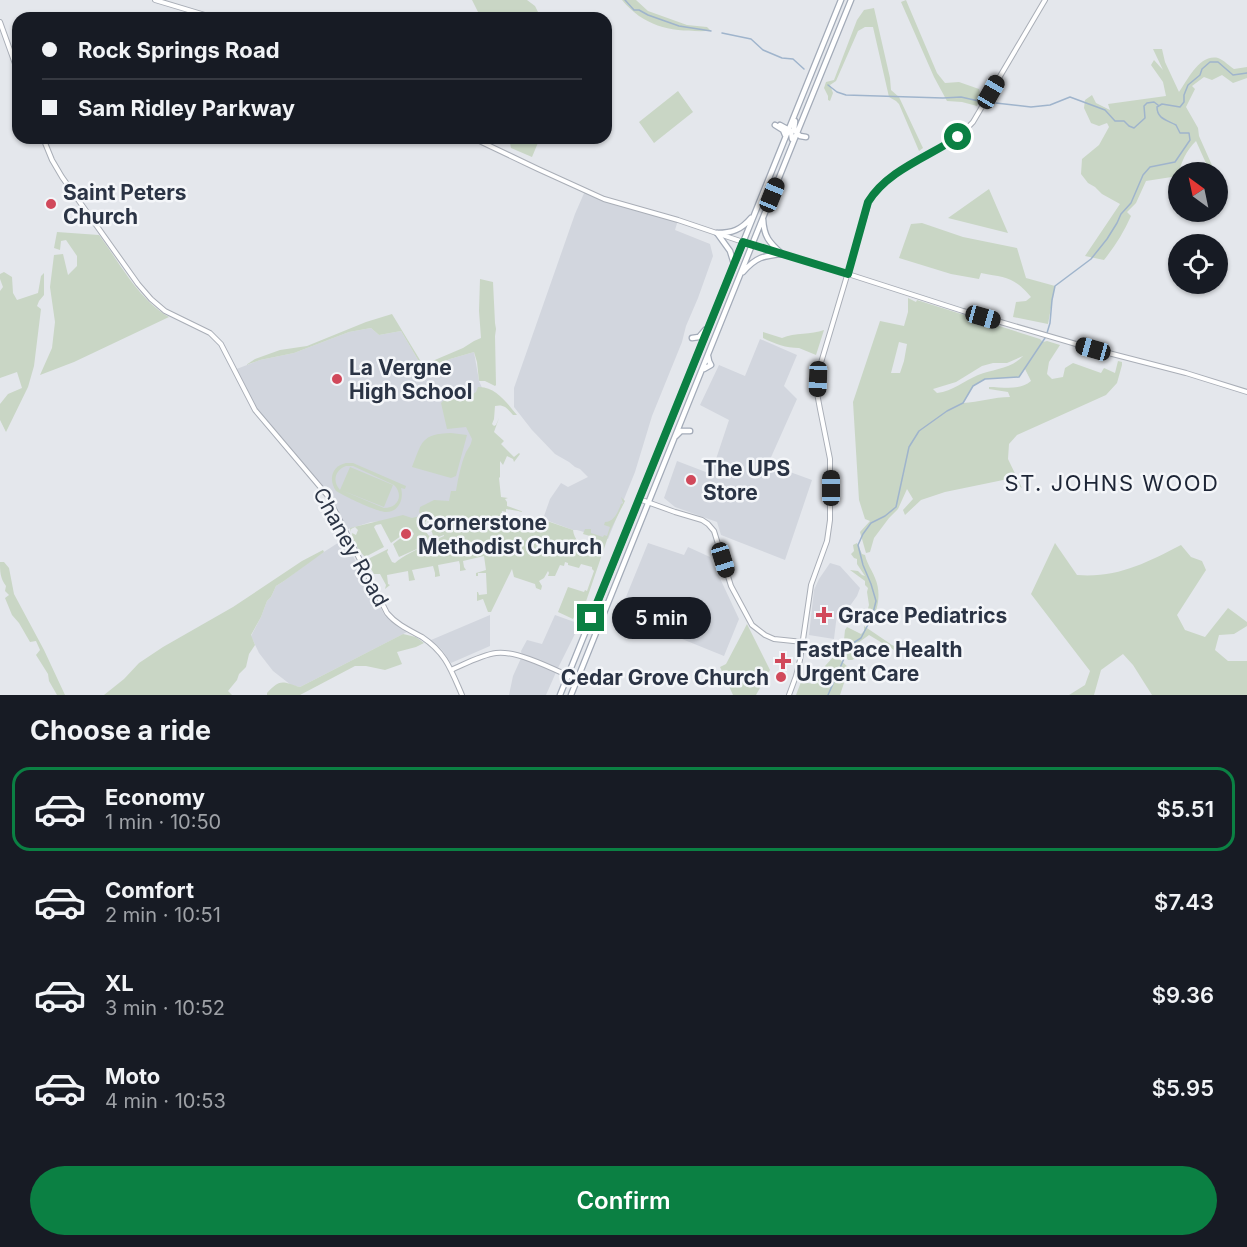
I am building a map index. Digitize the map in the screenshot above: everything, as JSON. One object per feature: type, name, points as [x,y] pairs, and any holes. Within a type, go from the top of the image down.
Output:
[{"type":"main road","points":[[560,695],[841,0]]},
{"type":"main road","points":[[571,695],[701,372],[705,367],[711,365],[708,353],[851,0]]},
{"type":"main road","points":[[785,138],[783,130],[775,125],[785,125],[789,121],[801,92],[807,85]]},
{"type":"main road","points":[[799,126],[801,134],[806,137],[797,133],[794,124],[807,85]]},
{"type":"main road","points":[[780,125],[792,133],[780,175]]},
{"type":"main road","points":[[717,233],[729,233],[739,229],[753,216]]},
{"type":"main road","points":[[763,216],[766,236],[782,254]]},
{"type":"main road","points":[[717,233],[730,251],[734,264]]},
{"type":"main road","points":[[740,275],[758,258],[782,254]]},
{"type":"main road","points":[[699,350],[698,343],[692,338],[704,333],[711,321]]},
{"type":"main road","points":[[674,438],[681,431],[690,432],[684,424],[683,417]]},
{"type":"street","points":[[155,0],[195,12]]},
{"type":"street","points":[[789,695],[798,668],[811,585],[831,520],[830,459],[817,393],[820,366],[868,202],[889,179],[963,133],[973,122],[1045,0]]},
{"type":"street","points":[[0,22],[12,55]]},
{"type":"street","name":"Chaney Road","points":[[45,144],[58,171],[138,284],[165,311],[205,330],[216,338],[255,410],[327,495],[387,613],[444,656],[462,695]]},
{"type":"street","points":[[486,144],[589,193],[963,311],[1247,392]]},
{"type":"street","points":[[639,499],[702,519],[708,524],[714,531],[731,586],[752,625],[774,639],[803,642]]},
{"type":"street","points":[[451,670],[488,655],[503,652],[518,655],[578,680]]},
{"type":"shaded area","points":[[585,191],[678,220],[675,230],[710,244],[713,256],[652,416],[635,472],[608,539],[543,519],[550,499],[561,483],[568,487],[588,477],[580,469],[555,454],[514,407],[514,388]]},
{"type":"shaded area","points":[[371,328],[379,335],[401,331],[424,370],[474,352],[479,381],[483,390],[460,501],[416,519],[371,522],[345,530],[327,495],[264,422],[234,370],[260,360],[294,353],[349,332]]},
{"type":"shaded area","points":[[760,339],[797,355],[784,386],[797,399],[768,464],[812,480],[785,560],[721,535],[717,522],[675,507],[664,498],[677,461],[711,474],[729,420],[700,405],[719,365],[745,376]]},
{"type":"shaded area","points":[[344,539],[385,616],[407,632],[300,687],[291,685],[273,671],[259,653],[251,636],[276,586]]},
{"type":"shaded area","points":[[648,543],[684,555],[688,547],[710,557],[739,619],[724,656],[645,624],[642,629],[617,619]]},
{"type":"shaded area","points":[[830,563],[840,566],[860,588],[847,610],[837,614],[834,639],[809,635],[814,590]]},
{"type":"shaded area","points":[[490,615],[490,646],[451,663],[431,640]]},
{"type":"shaded area","points":[[555,615],[580,624],[546,695],[509,695],[513,676],[522,656],[521,651],[527,640],[542,644]]},
{"type":"green space","points":[[472,0],[527,0],[535,6],[538,12],[478,12]]},
{"type":"green space","points":[[622,0],[636,0],[648,11],[687,25],[707,27],[711,31],[685,31],[662,27],[641,17]]},
{"type":"green space","points":[[906,0],[937,73],[945,83],[959,82],[979,89],[981,97],[977,106],[947,101],[901,2]]},
{"type":"green space","points":[[874,8],[891,90],[899,97],[923,148],[919,151],[899,104],[889,97],[873,27],[865,27],[858,31],[836,81],[830,85],[833,93],[830,101],[824,88],[826,82],[834,80],[857,20],[864,10]]},
{"type":"green space","points":[[1153,49],[1162,49],[1165,62],[1179,92],[1195,69],[1211,58],[1218,58],[1234,69],[1247,67],[1247,78],[1233,83],[1222,75],[1212,80],[1204,77],[1192,86],[1195,89],[1186,107],[1198,128],[1199,136],[1211,162],[1205,162],[1196,141],[1182,162],[1168,162],[1168,178],[1146,181],[1136,203],[1127,212],[1131,216],[1125,228],[1104,260],[1085,256],[1120,204],[1102,194],[1081,174],[1082,159],[1099,145],[1109,127],[1107,123],[1099,126],[1091,123],[1084,108],[1085,100],[1092,95],[1096,103],[1110,110],[1108,104],[1166,96],[1163,82],[1151,65],[1154,60],[1163,70]]},
{"type":"green space","points":[[678,91],[693,112],[654,143],[639,122]]},
{"type":"green space","points":[[510,144],[537,144],[532,157],[511,148]]},
{"type":"green space","points":[[989,189],[1008,233],[948,218]]},
{"type":"green space","points":[[922,223],[963,237],[1017,248],[1026,278],[1055,286],[1048,324],[1013,317],[1016,302],[1026,301],[1031,297],[1014,281],[981,273],[979,279],[951,274],[899,258],[911,224]]},
{"type":"green space","points":[[57,232],[99,235],[139,291],[169,317],[74,362],[40,375],[52,348],[55,322],[50,287],[54,255],[63,254],[68,275],[77,266],[77,256],[66,240],[61,241],[60,250],[54,248]]},
{"type":"green space","points":[[4,272],[12,277],[13,293],[17,300],[38,293],[41,276],[44,273],[44,295],[37,306],[41,309],[34,366],[28,387],[6,432],[0,420],[0,404],[8,394],[22,388],[17,372],[0,378],[0,291],[3,287],[0,274]]},
{"type":"green space","points":[[480,279],[493,282],[496,329],[495,386],[479,381],[474,352],[424,370],[401,331],[379,335],[371,328],[349,332],[294,353],[246,365],[255,359],[280,350],[307,346],[392,314],[423,365],[481,338]]},
{"type":"green space","points":[[908,298],[1040,339],[1043,342],[1060,345],[1049,362],[1047,374],[1052,379],[1063,377],[1065,368],[1073,363],[1101,373],[1104,368],[1115,373],[1118,361],[1122,362],[1122,365],[1117,383],[1106,395],[1017,435],[1009,444],[1008,459],[1022,488],[1008,479],[945,492],[921,500],[905,515],[903,510],[913,499],[907,489],[898,509],[874,538],[870,552],[866,553],[860,532],[870,521],[865,519],[859,500],[853,402],[880,321],[904,326],[908,312]],"holes":[[[899,342],[907,344],[904,361],[900,373],[891,373]],[[1023,356],[1013,364],[978,375],[948,390],[937,393],[933,389],[956,382],[982,366],[1007,363]],[[1025,369],[1031,381],[1017,387],[989,387],[989,389],[1008,392],[1010,397],[963,403],[973,386],[985,379],[1019,377]]]},
{"type":"green space","points":[[824,330],[816,355],[763,338],[763,332],[782,338]]},
{"type":"green space","points":[[478,387],[490,389],[517,415],[513,415],[503,406],[495,406],[492,424],[494,426],[499,418],[494,432],[504,441],[501,444],[514,457],[520,454],[514,462],[507,456],[503,465],[500,461],[501,497],[508,498],[505,499],[507,506],[524,512],[506,509],[506,512],[502,511],[501,519],[531,529],[539,522],[541,526],[547,527],[547,521],[573,530],[584,550],[591,551],[595,545],[590,536],[583,534],[585,529],[591,529],[591,533],[603,537],[607,536],[610,527],[604,525],[605,522],[615,516],[623,503],[621,497],[625,501],[610,531],[579,622],[577,621],[579,614],[576,613],[573,619],[558,612],[568,587],[587,591],[594,571],[592,567],[581,564],[579,568],[565,562],[564,566],[560,565],[555,576],[548,576],[548,571],[539,581],[542,586],[541,590],[536,588],[535,584],[514,577],[512,569],[491,612],[488,612],[483,599],[477,601],[477,592],[479,595],[487,594],[486,573],[478,573],[476,576],[476,573],[486,570],[484,556],[463,561],[466,570],[460,571],[459,561],[438,565],[440,576],[435,577],[433,566],[412,570],[415,580],[409,581],[408,571],[387,575],[390,585],[385,589],[386,585],[380,574],[374,574],[366,560],[388,549],[387,552],[392,562],[395,563],[415,550],[399,557],[393,544],[402,537],[404,541],[412,537],[413,532],[411,533],[409,528],[400,532],[401,536],[391,543],[381,524],[376,525],[374,527],[384,547],[365,557],[355,543],[352,533],[356,535],[358,530],[355,527],[351,529],[351,532],[350,528],[403,515],[412,518],[420,516],[425,520],[425,516],[419,512],[420,507],[434,500],[449,501],[451,491],[456,491],[463,461],[472,439],[466,427],[447,429],[441,403],[444,400],[468,397],[476,392]],"holes":[[[432,513],[428,524],[432,531],[433,539],[444,536],[433,541],[434,546],[429,547],[426,543],[424,544],[431,539],[432,535],[429,536],[426,532],[430,529],[425,523],[428,517]]]},
{"type":"green space","points":[[451,433],[467,435],[456,476],[451,478],[412,467],[424,441],[434,435]]},
{"type":"green space","points":[[353,463],[406,486],[405,489],[401,488],[400,504],[394,510],[386,512],[336,491],[332,478],[337,467]],"holes":[[[346,466],[353,466],[394,485],[399,493],[396,503],[384,508],[341,490],[384,507],[393,485],[350,467],[340,490],[335,480],[337,473]]]},
{"type":"green space","points":[[857,543],[862,554],[865,555],[878,589],[877,606],[871,621],[865,619],[869,605],[868,588],[865,581],[850,570],[858,571],[865,576],[857,564],[857,559],[851,554],[854,551],[853,545]]},
{"type":"green space","points":[[1055,543],[1077,575],[1119,572],[1181,545],[1191,557],[1202,561],[1206,570],[1177,615],[1185,630],[1205,637],[1228,608],[1247,622],[1247,626],[1234,634],[1219,635],[1215,650],[1228,661],[1247,661],[1247,695],[1152,695],[1133,665],[1123,654],[1101,670],[1094,695],[1069,695],[1085,685],[1090,671],[1031,594]]},
{"type":"green space","points":[[323,550],[324,552],[276,586],[251,635],[255,645],[249,654],[246,667],[228,691],[232,695],[104,695],[139,663],[163,647],[233,607],[302,561]]},
{"type":"green space","points":[[0,562],[4,562],[9,568],[14,594],[65,695],[57,695],[36,655],[40,650],[36,641],[30,642],[12,615],[5,598],[9,595],[5,591],[6,586],[1,577]]},
{"type":"green space","points":[[747,624],[770,670],[756,695],[733,695],[720,667],[726,664]]},
{"type":"green space","points":[[864,626],[901,649],[899,653],[869,635],[858,643],[861,655],[848,660],[839,649],[844,640],[845,630],[847,627],[861,634]]},
{"type":"green space","points":[[403,634],[416,637],[424,643],[397,652],[402,664],[385,670],[355,666],[300,695],[267,695],[272,688],[282,682],[300,687]]},
{"type":"green space","points":[[835,655],[849,668],[840,695],[796,695],[801,682],[815,684],[825,666]]},
{"type":"waterway","points":[[625,0],[634,10],[679,26],[711,31]]},
{"type":"waterway","points":[[722,33],[751,39],[763,50],[782,58],[793,59],[804,69]]},
{"type":"waterway","points":[[1047,333],[1055,286],[1091,259],[1107,239],[1121,214],[1131,203],[1143,175],[1150,167],[1175,162],[1190,140],[1189,133],[1180,133],[1176,125],[1161,117],[1157,107],[1162,104],[1180,107],[1184,102],[1188,85],[1210,62],[1218,62],[1233,75],[1247,73]]},
{"type":"waterway","points":[[828,85],[846,95],[961,97],[983,102]]},
{"type":"waterway","points":[[987,102],[1031,107],[1050,105],[1070,97],[1105,110],[1115,121],[1124,121],[1134,128],[1145,118],[1144,106],[1147,103],[1154,102],[1158,105]]},
{"type":"waterway","points":[[828,695],[850,645],[861,638],[872,617],[876,601],[858,545],[871,523],[896,507],[909,447],[919,431],[947,411],[963,403],[973,386],[985,379],[1019,377],[1045,338]]},
{"type":"place","name":"Saint Peters Church","points":[[51,204]]},
{"type":"place","name":"La Vergne High School","points":[[337,379]]},
{"type":"place","name":"The UPS Store","points":[[691,480]]},
{"type":"place","name":"Cornerstone Methodist Church","points":[[406,534]]},
{"type":"place","name":"Grace Pediatrics","points":[[824,615]]},
{"type":"place","name":"FastPace Health Urgent Care","points":[[783,661]]},
{"type":"place","name":"Cedar Grove Church","points":[[781,677]]},
{"type":"district","name":"ST. JOHNS WOOD","points":[[1112,483]]},
{"type":"route","points":[[591,618],[743,242],[848,274],[868,202],[874,193],[901,170],[958,137]]}]
